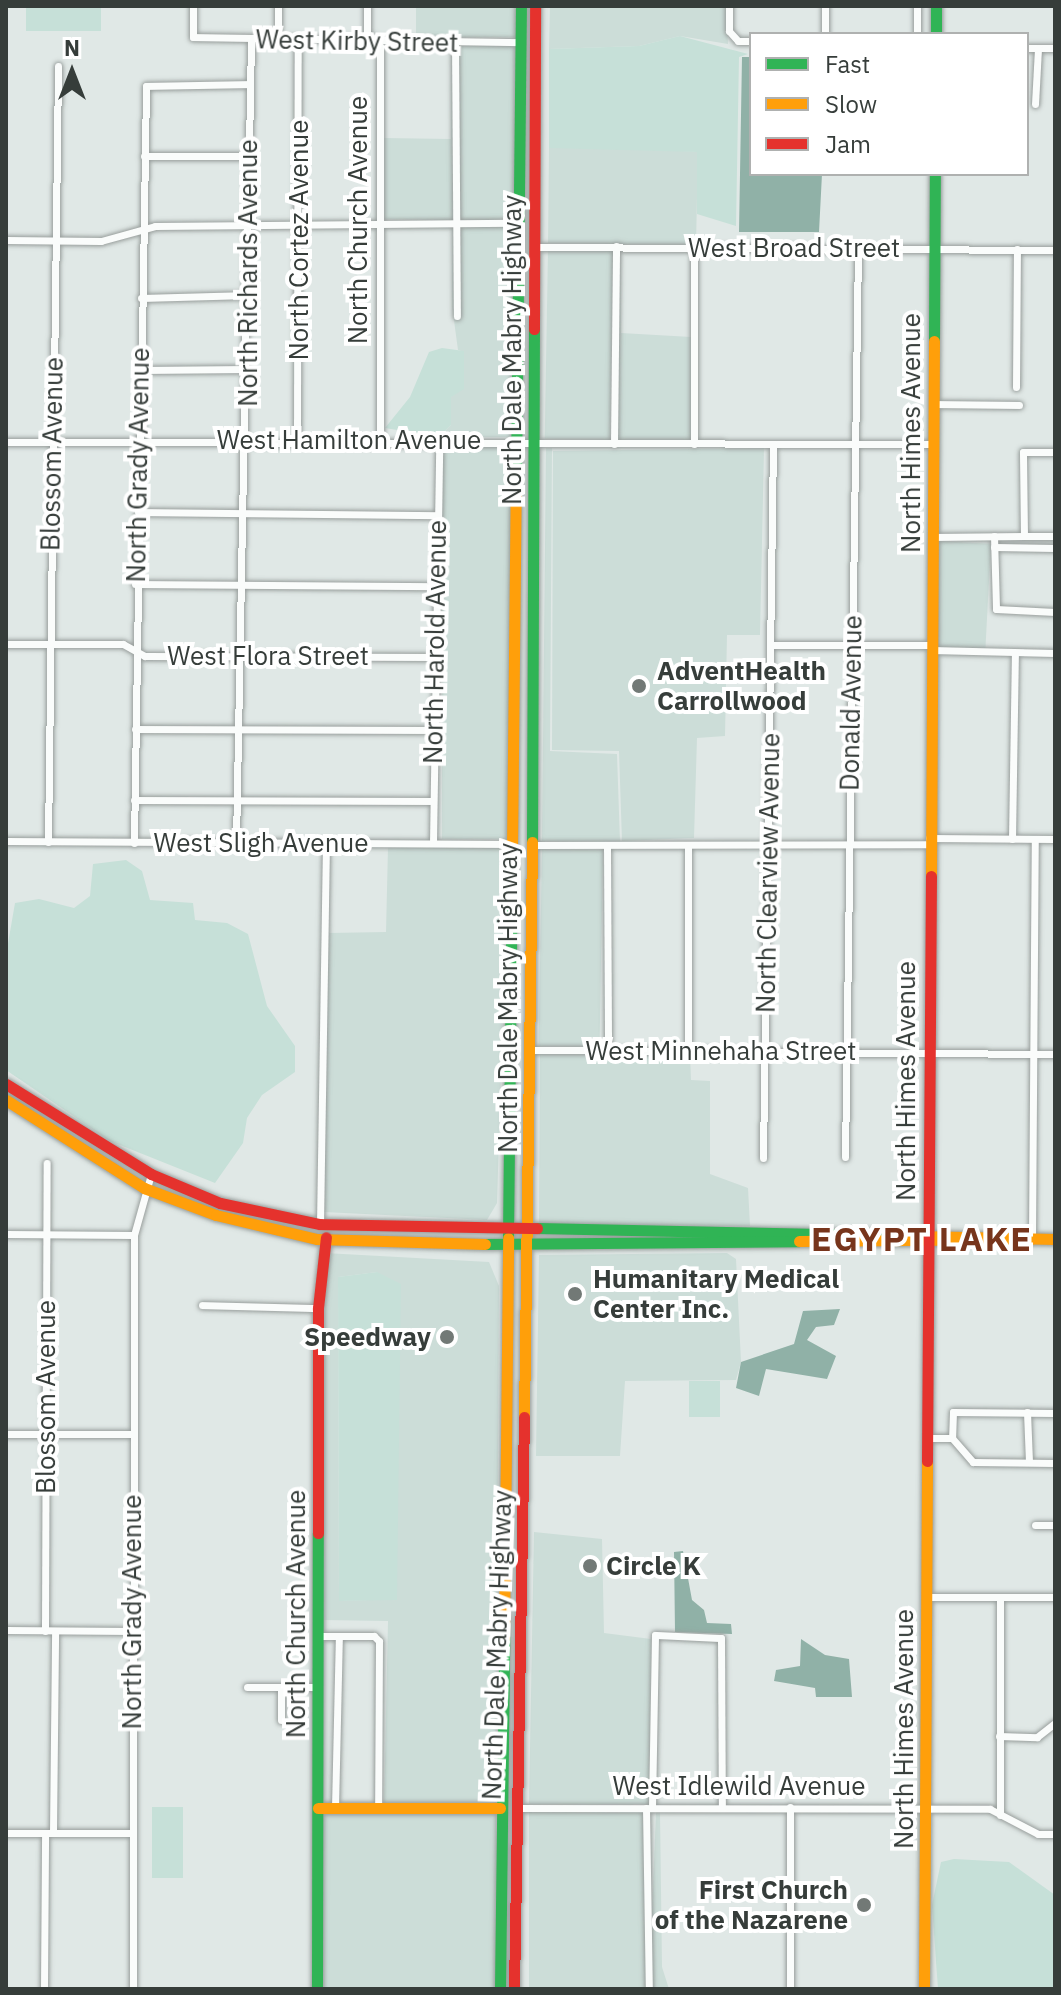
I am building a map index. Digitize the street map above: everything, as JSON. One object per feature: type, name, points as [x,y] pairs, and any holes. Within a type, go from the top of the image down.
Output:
[{"type":"main road","name":"North Dale Mabry Highway","points":[[500,1989],[505,1431],[517,844],[521,6]]},
{"type":"main road","points":[[529,6],[536,24]]},
{"type":"main road","name":"North Dale Mabry Highway","points":[[514,1989],[514,1808],[531,1050],[535,6]]},
{"type":"main road","points":[[936,6],[936,32]]},
{"type":"main road","points":[[521,42],[528,57],[528,144],[535,156]]},
{"type":"main road","name":"North Himes Avenue","points":[[924,1989],[935,176]]},
{"type":"main road","points":[[519,223],[528,241],[526,306],[534,324]]},
{"type":"main road","points":[[518,536],[532,588]]},
{"type":"main road","points":[[518,610],[525,628],[524,722],[531,738]]},
{"type":"main road","points":[[517,727],[523,826],[531,845]]},
{"type":"main road","points":[[517,844],[524,864],[524,960],[530,974]]},
{"type":"main road","points":[[6,1084],[151,1174],[220,1203],[320,1224],[392,1229],[509,1227],[927,1239]]},
{"type":"main road","points":[[6,1100],[144,1188],[248,1223],[321,1240],[509,1243],[1055,1239]]},
{"type":"main road","points":[[248,1223],[303,1229],[320,1224]]},
{"type":"main road","points":[[321,1240],[392,1229]]},
{"type":"main road","name":"North Church Avenue","points":[[317,1989],[318,1308],[321,1240]]},
{"type":"main road","points":[[505,1431],[524,1469]]},
{"type":"main road","points":[[505,1473],[513,1487],[512,1553],[520,1578]]},
{"type":"main road","points":[[503,1619],[517,1648]]},
{"type":"main road","points":[[502,1684],[516,1711]]},
{"type":"main road","points":[[501,1772],[514,1808]]},
{"type":"main road","points":[[318,1808],[500,1808],[514,1884]]},
{"type":"main road","points":[[500,1885],[506,1949],[513,1959]]},
{"type":"street","name":"West Kirby Street","points":[[193,6],[193,37],[521,42]]},
{"type":"street","points":[[278,6],[278,40]]},
{"type":"street","name":"North Church Avenue","points":[[367,6],[367,33],[380,46],[380,440]]},
{"type":"street","points":[[729,6],[729,31],[738,41],[749,41]]},
{"type":"street","points":[[825,6],[825,32]]},
{"type":"street","points":[[917,6],[917,32]]},
{"type":"street","name":"North Richards Avenue","points":[[236,843],[247,439],[251,40]]},
{"type":"street","name":"North Cortez Avenue","points":[[297,441],[301,222],[298,40]]},
{"type":"street","points":[[455,42],[457,316]]},
{"type":"street","points":[[1029,48],[1055,48]]},
{"type":"street","points":[[1035,104],[1038,48]]},
{"type":"street","name":"Blossom Avenue","points":[[48,842],[58,66]]},
{"type":"street","name":"North Grady Avenue","points":[[134,843],[135,584],[146,86],[250,84]]},
{"type":"street","points":[[144,156],[248,156]]},
{"type":"street","points":[[6,240],[101,241],[144,226],[301,222],[519,223]]},
{"type":"street","points":[[614,444],[616,246]]},
{"type":"street","name":"West Broad Street","points":[[534,247],[1055,250]]},
{"type":"street","points":[[694,249],[694,444]]},
{"type":"street","points":[[1016,387],[1017,249]]},
{"type":"street","name":"Donald Avenue","points":[[845,1157],[852,444],[858,250]]},
{"type":"street","points":[[141,298],[249,295]]},
{"type":"street","points":[[141,370],[248,369]]},
{"type":"street","points":[[933,404],[1019,405]]},
{"type":"street","name":"West Hamilton Avenue","points":[[6,442],[247,439],[519,441],[533,444],[932,444]]},
{"type":"street","name":"North Harold Avenue","points":[[433,843],[439,441]]},
{"type":"street","name":"North Clearview Avenue","points":[[763,1158],[773,444]]},
{"type":"street","points":[[1024,536],[1023,452],[1055,452]]},
{"type":"street","points":[[138,512],[437,515]]},
{"type":"street","points":[[994,536],[999,612],[1055,612]]},
{"type":"street","points":[[932,537],[1055,536]]},
{"type":"street","points":[[994,547],[1055,548]]},
{"type":"street","points":[[135,584],[437,586]]},
{"type":"street","name":"West Flora Street","points":[[6,644],[123,644],[145,656],[438,657]]},
{"type":"street","points":[[771,645],[1055,653]]},
{"type":"street","points":[[1012,839],[1015,653]]},
{"type":"street","points":[[135,729],[434,730]]},
{"type":"street","points":[[134,800],[433,801]]},
{"type":"street","points":[[1032,1239],[1035,839]]},
{"type":"street","points":[[531,845],[766,846],[1055,839]]},
{"type":"street","name":"West Sligh Avenue","points":[[6,841],[517,844]]},
{"type":"street","points":[[320,1224],[326,843]]},
{"type":"street","points":[[607,846],[608,1051]]},
{"type":"street","points":[[688,846],[688,1051]]},
{"type":"street","name":"West Minnehaha Street","points":[[531,1050],[1055,1054]]},
{"type":"street","name":"Blossom Avenue","points":[[45,1631],[47,1163]]},
{"type":"street","name":"North Grady Avenue","points":[[133,1989],[130,1434],[134,1235],[144,1188],[151,1174]]},
{"type":"street","points":[[6,1234],[134,1235]]},
{"type":"street","points":[[202,1305],[318,1308]]},
{"type":"street","points":[[1055,1413],[953,1412],[952,1438],[973,1462],[1055,1463]]},
{"type":"street","points":[[1027,1412],[1029,1462]]},
{"type":"street","points":[[6,1434],[130,1434]]},
{"type":"street","points":[[927,1438],[952,1438]]},
{"type":"street","points":[[1035,1525],[1055,1525]]},
{"type":"street","points":[[927,1597],[1055,1597]]},
{"type":"street","points":[[1000,1598],[1000,1815]]},
{"type":"street","points":[[6,1630],[133,1631]]},
{"type":"street","points":[[44,1989],[55,1631]]},
{"type":"street","points":[[649,1989],[649,1808],[655,1635],[721,1638],[722,1808]]},
{"type":"street","points":[[318,1636],[376,1637],[378,1808]]},
{"type":"street","points":[[335,1808],[339,1636]]},
{"type":"street","points":[[247,1687],[317,1687]]},
{"type":"street","points":[[281,1687],[281,1720]]},
{"type":"street","points":[[999,1736],[1037,1737],[1055,1723]]},
{"type":"street","points":[[790,1807],[790,1989]]},
{"type":"street","name":"West Idlewild Avenue","points":[[514,1808],[926,1809],[1000,1815],[1038,1834],[1055,1834]]},
{"type":"street","points":[[6,1833],[133,1833]]},
{"type":"shaded area","points":[[26,6],[101,6],[101,31],[26,31]]},
{"type":"shaded area","points":[[416,6],[515,6],[515,37],[416,37]]},
{"type":"shaded area","points":[[550,6],[726,6],[728,44],[680,36],[639,46],[549,49]]},
{"type":"shaded area","points":[[680,36],[748,54],[739,57],[736,226],[697,214],[697,152],[549,148],[549,49],[639,46]]},
{"type":"shaded area","points":[[452,45],[453,220],[384,219],[384,138],[451,139]]},
{"type":"shaded area","points":[[459,46],[515,46],[515,220],[459,220]]},
{"type":"shaded area","points":[[742,57],[749,57],[749,176],[822,176],[819,232],[739,232]]},
{"type":"shaded area","points":[[607,146],[698,152],[696,245],[548,243],[549,148]]},
{"type":"shaded area","points":[[515,226],[512,437],[439,437],[451,425],[451,397],[464,352],[458,350],[452,306],[452,227],[454,319],[460,319],[460,227]]},
{"type":"shaded area","points":[[548,249],[613,250],[610,440],[545,439]]},
{"type":"shaded area","points":[[620,250],[621,333],[691,337],[691,440],[618,440]]},
{"type":"shaded area","points":[[442,348],[464,351],[464,389],[451,397],[451,425],[439,437],[385,428],[410,397],[429,352]]},
{"type":"shaded area","points":[[442,445],[512,445],[512,839],[442,839]]},
{"type":"shaded area","points":[[546,448],[552,448],[550,751],[617,754],[620,842],[542,841]]},
{"type":"shaded area","name":"AdventHealth Carrollwood","points":[[764,448],[760,635],[727,635],[725,736],[697,738],[694,838],[622,841],[619,751],[552,750],[553,451]]},
{"type":"shaded area","points":[[937,541],[991,544],[985,650],[931,647]]},
{"type":"shaded area","points":[[388,847],[508,848],[497,1203],[487,1220],[324,1212],[328,933],[386,932]]},
{"type":"shaded area","points":[[542,849],[603,850],[600,1047],[539,1046]]},
{"type":"shaded area","points":[[126,860],[142,871],[150,900],[193,903],[195,920],[227,923],[248,934],[267,1006],[295,1046],[295,1072],[262,1095],[247,1118],[243,1143],[215,1183],[110,1141],[6,1070],[6,955],[15,903],[39,899],[74,908],[90,896],[93,864]]},
{"type":"shaded area","points":[[540,1054],[690,1055],[691,1080],[710,1081],[710,1174],[748,1188],[750,1226],[539,1224]]},
{"type":"shaded area","points":[[325,1253],[489,1262],[499,1286],[496,1805],[384,1805],[388,1621],[323,1620]],"holes":[[[377,1272],[397,1599],[339,1601],[338,1277]]]},
{"type":"shaded area","points":[[727,1253],[736,1259],[741,1362],[736,1380],[625,1381],[620,1456],[536,1456],[539,1255]]},
{"type":"shaded area","points":[[377,1272],[401,1284],[397,1600],[339,1601],[338,1277]]},
{"type":"shaded area","points":[[840,1309],[834,1325],[816,1327],[807,1340],[836,1356],[827,1379],[766,1369],[759,1396],[736,1388],[741,1362],[794,1344],[803,1311]]},
{"type":"shaded area","points":[[689,1381],[720,1381],[720,1417],[689,1417]]},
{"type":"shaded area","points":[[534,1532],[602,1539],[604,1633],[651,1639],[649,1804],[529,1804]]},
{"type":"shaded area","points":[[683,1551],[692,1600],[704,1610],[707,1623],[731,1624],[732,1634],[675,1632],[674,1552]]},
{"type":"shaded area","points":[[801,1639],[825,1655],[849,1659],[852,1697],[816,1697],[815,1688],[774,1681],[776,1670],[800,1666]]},
{"type":"shaded area","points":[[152,1807],[183,1807],[183,1878],[152,1878]]},
{"type":"shaded area","points":[[321,1812],[496,1812],[496,1989],[321,1989]]},
{"type":"shaded area","points":[[529,1812],[649,1812],[649,1989],[529,1989]]},
{"type":"shaded area","points":[[656,1812],[660,1812],[662,1967],[669,1989],[649,1989]]},
{"type":"shaded area","points":[[954,1859],[1009,1862],[1055,1895],[1055,1989],[938,1989],[932,1905],[941,1862]]},
{"type":"traffic: fast","points":[[516,478],[521,6]]},
{"type":"traffic: fast","points":[[936,6],[936,32]]},
{"type":"traffic: fast","points":[[934,341],[935,176]]},
{"type":"traffic: fast","points":[[532,842],[534,329]]},
{"type":"traffic: fast","points":[[508,1238],[512,848]]},
{"type":"traffic: fast","points":[[537,1228],[915,1236]]},
{"type":"traffic: fast","points":[[485,1244],[799,1241]]},
{"type":"traffic: fast","points":[[317,1989],[318,1533]]},
{"type":"traffic: fast","points":[[500,1989],[504,1637]]},
{"type":"traffic: slow","points":[[931,876],[934,341]]},
{"type":"traffic: slow","points":[[512,848],[516,478]]},
{"type":"traffic: slow","points":[[524,1417],[532,842]]},
{"type":"traffic: slow","points":[[6,1100],[144,1188],[216,1215],[317,1239],[485,1244]]},
{"type":"traffic: slow","points":[[915,1236],[1055,1239]]},
{"type":"traffic: slow","points":[[504,1637],[508,1238]]},
{"type":"traffic: slow","points":[[799,1241],[1031,1239]]},
{"type":"traffic: slow","points":[[924,1989],[927,1461]]},
{"type":"traffic: slow","points":[[318,1808],[500,1808]]},
{"type":"traffic: jam","points":[[534,329],[535,6]]},
{"type":"traffic: jam","points":[[927,1461],[931,876]]},
{"type":"traffic: jam","points":[[6,1084],[151,1174],[220,1203],[320,1224],[537,1228]]},
{"type":"traffic: jam","points":[[318,1533],[318,1308],[326,1237]]},
{"type":"traffic: jam","points":[[514,1989],[524,1417]]},
{"type":"place","name":"AdventHealth Carrollwood","points":[[639,686]]},
{"type":"place","name":"Humanitary Medical Center Inc.","points":[[575,1294]]},
{"type":"place","name":"Speedway","points":[[447,1337]]},
{"type":"place","name":"Circle K","points":[[590,1566]]},
{"type":"place","name":"First Church of the Nazarene","points":[[864,1905]]},
{"type":"district","name":"EGYPT LAKE","points":[[922,1239]]}]
